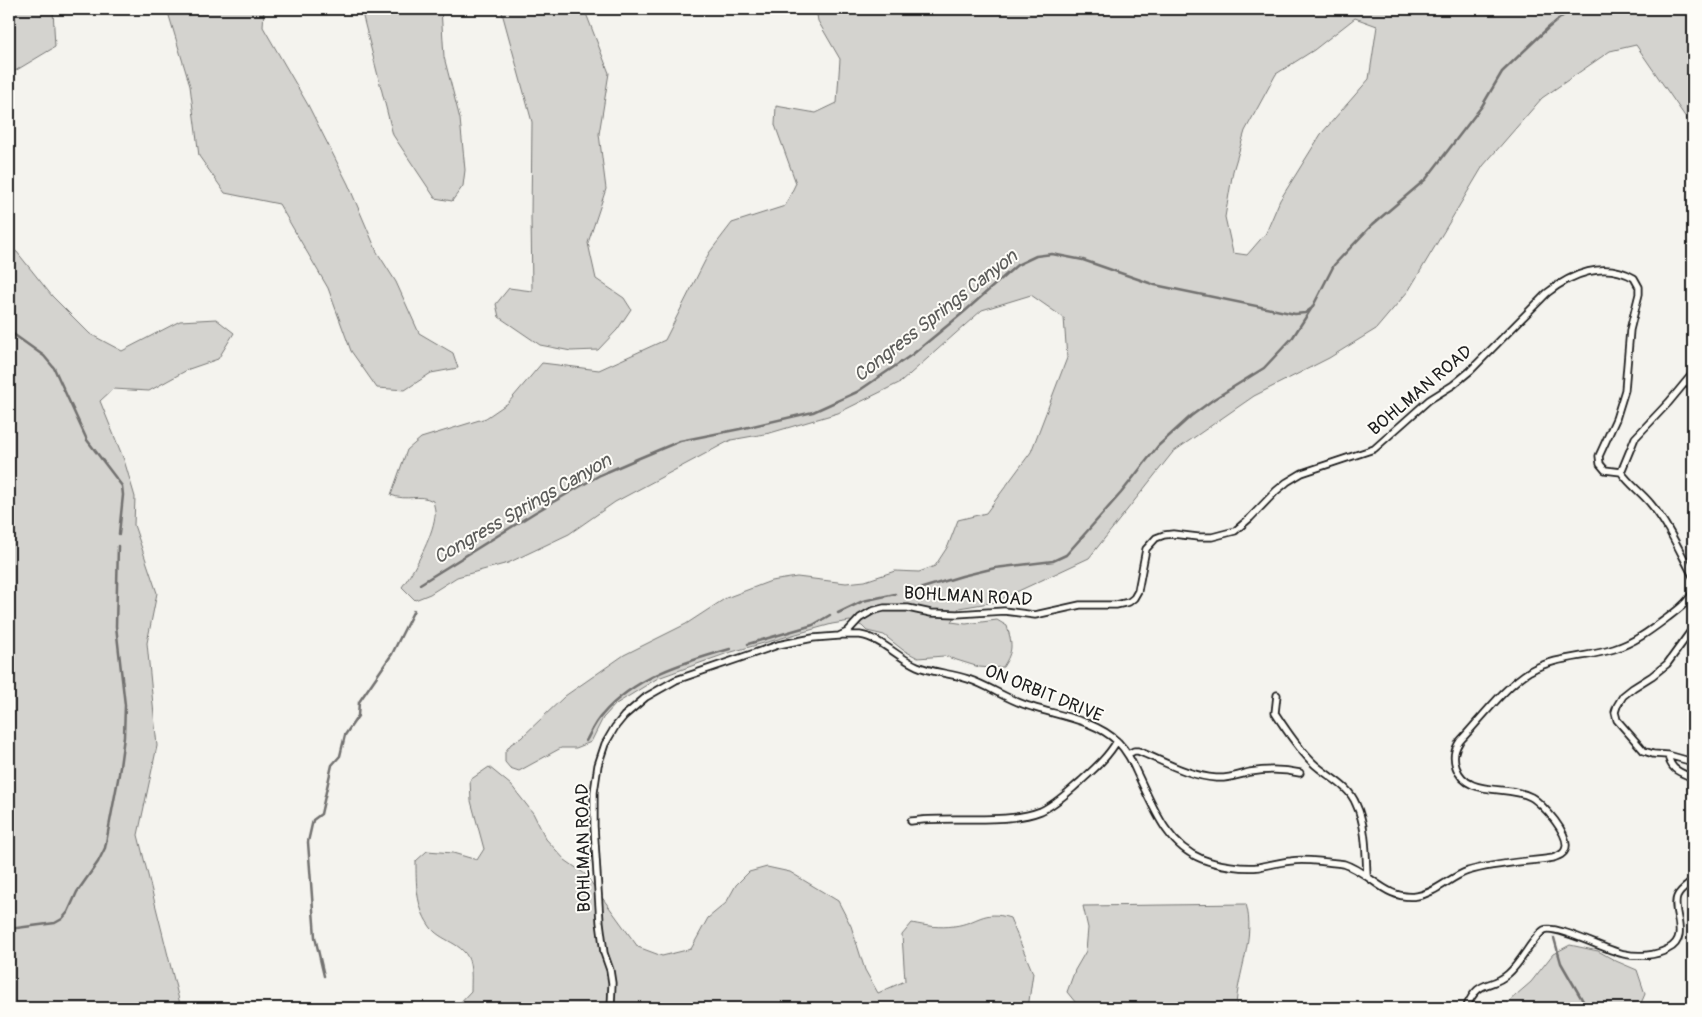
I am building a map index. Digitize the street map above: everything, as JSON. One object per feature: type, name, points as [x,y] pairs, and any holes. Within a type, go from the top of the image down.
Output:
[{"type":"street","name":"BOHLMAN ROAD","points":[[611,1008],[612,983],[604,953],[600,922],[594,826],[594,792],[598,764],[605,744],[614,727],[624,716],[646,697],[676,680],[778,645],[813,638],[839,636],[847,632],[860,618],[884,608],[908,608],[931,613],[958,614],[1004,611],[1035,615],[1080,605],[1116,605],[1129,602],[1138,592],[1146,549],[1156,538],[1173,534],[1212,537],[1235,531],[1287,482],[1302,473],[1374,449],[1428,400],[1453,385],[1470,371],[1547,293],[1570,277],[1593,270],[1605,270],[1629,275],[1636,280],[1639,290],[1638,302],[1630,330],[1625,390],[1616,419],[1599,456],[1600,464],[1605,470],[1621,472]]},
{"type":"street","points":[[1693,373],[1670,402],[1634,438],[1621,472],[1627,481],[1650,502],[1693,576]]},
{"type":"street","name":"ON ORBIT DRIVE","points":[[839,636],[859,635],[870,638],[915,665],[967,678],[1020,704],[1098,728],[1117,741],[1128,754],[1163,826],[1185,849],[1202,859],[1236,866],[1257,867],[1292,860],[1344,864],[1367,876],[1383,889],[1399,896],[1417,896],[1431,891],[1466,872],[1553,858],[1561,855],[1566,845],[1564,836],[1542,805],[1522,794],[1478,787],[1464,781],[1458,774],[1454,763],[1456,748],[1512,685],[1529,672],[1550,661],[1614,649],[1630,643],[1680,608],[1693,592]]},
{"type":"street","points":[[1693,628],[1667,664],[1623,696],[1615,712],[1617,720],[1644,751],[1693,762]]},
{"type":"street","points":[[1277,695],[1275,713],[1286,729],[1312,762],[1347,788],[1357,804],[1363,827],[1367,876]]},
{"type":"street","points":[[911,821],[928,818],[1004,818],[1040,811],[1061,798],[1100,763],[1117,741]]},
{"type":"street","points":[[1128,754],[1134,751],[1138,752],[1196,775],[1215,778],[1228,778],[1272,769],[1300,773]]},
{"type":"street","points":[[1668,755],[1673,768],[1693,778]]},
{"type":"street","points":[[1466,1008],[1470,999],[1479,988],[1510,973],[1520,962],[1535,939],[1548,929],[1562,931],[1622,954],[1652,955],[1660,954],[1672,948],[1678,942],[1679,930],[1676,898],[1693,881]]},
{"type":"street","points":[[1324,1008],[1331,1008]]},
{"type":"shaded area","points":[[9,9],[53,9],[55,47],[15,71],[9,72]]},
{"type":"shaded area","points":[[167,9],[264,9],[263,27],[308,105],[348,184],[377,252],[396,282],[419,333],[453,353],[458,368],[431,373],[405,390],[377,388],[351,351],[328,288],[279,204],[225,193],[199,156],[190,86]]},
{"type":"shaded area","points":[[361,9],[441,9],[444,57],[460,119],[465,170],[463,186],[452,201],[435,198],[393,135]]},
{"type":"shaded area","points":[[501,9],[581,9],[587,16],[609,73],[599,134],[606,189],[588,243],[596,279],[624,298],[631,309],[617,330],[598,350],[571,351],[540,345],[499,317],[496,304],[509,288],[532,291],[532,122]]},
{"type":"shaded area","points":[[816,9],[1693,9],[1693,128],[1636,45],[1610,51],[1542,98],[1483,166],[1409,290],[1376,329],[1329,358],[1254,396],[1173,452],[1089,558],[995,602],[959,608],[951,622],[966,624],[997,620],[1007,626],[1011,647],[1003,667],[979,667],[944,656],[918,658],[903,650],[884,635],[867,631],[862,626],[850,621],[832,624],[728,653],[658,678],[616,704],[603,718],[591,742],[576,748],[561,748],[519,771],[510,768],[505,762],[505,752],[511,744],[521,738],[565,696],[624,655],[686,624],[726,598],[771,581],[797,577],[846,583],[865,581],[895,571],[919,572],[935,566],[948,546],[958,520],[986,513],[1031,452],[1067,358],[1064,318],[1031,295],[982,310],[901,382],[838,413],[770,433],[731,440],[615,502],[569,534],[508,563],[457,577],[430,594],[415,600],[402,587],[427,543],[435,514],[433,501],[391,495],[407,450],[421,438],[486,418],[508,403],[542,363],[599,370],[665,340],[709,253],[732,223],[785,206],[796,183],[775,125],[776,106],[816,113],[837,103],[840,59],[818,21]],"holes":[[[1355,18],[1377,26],[1369,79],[1321,134],[1280,200],[1266,233],[1247,255],[1233,253],[1225,217],[1233,171],[1245,131],[1276,74],[1314,50]]]},
{"type":"shaded area","points":[[9,248],[17,252],[52,296],[90,334],[122,351],[180,321],[216,319],[234,333],[218,359],[189,369],[149,391],[113,389],[100,401],[124,460],[135,497],[134,525],[157,593],[147,643],[157,746],[138,835],[181,1008],[9,1008],[9,607],[11,570],[9,541]]},
{"type":"shaded area","points":[[489,767],[511,785],[533,813],[546,839],[565,860],[585,874],[638,947],[662,956],[691,949],[708,918],[726,903],[736,885],[749,872],[767,867],[790,872],[838,901],[851,926],[865,970],[878,993],[905,981],[902,935],[912,923],[949,927],[993,915],[1010,918],[1033,973],[1028,1008],[455,1008],[471,991],[470,964],[468,957],[463,951],[433,931],[425,918],[419,902],[416,861],[427,851],[453,853],[477,860],[484,849],[471,801],[470,780]]},
{"type":"shaded area","points":[[1246,904],[1249,930],[1236,1008],[1080,1008],[1067,992],[1075,970],[1086,951],[1088,928],[1083,906]]},
{"type":"shaded area","points":[[1570,945],[1598,951],[1637,970],[1645,994],[1639,1008],[1510,1008],[1509,1001],[1531,982],[1553,954]]},
{"type":"waterway","name":"Congress Springs Canyon","points":[[420,584],[534,513],[600,475],[680,441],[813,412],[857,392],[913,354],[1017,265],[1036,256],[1052,254],[1083,260],[1155,285],[1295,314],[1305,313],[1312,308],[1334,265],[1372,225],[1426,179],[1482,106],[1502,72],[1571,9]]},
{"type":"waterway","points":[[906,593],[995,568],[1053,561],[1066,555],[1121,493],[1158,446],[1191,416],[1214,399],[1264,368],[1293,337],[1311,309]]},
{"type":"waterway","points":[[9,331],[44,356],[54,368],[87,440],[122,486],[123,495],[119,534]]},
{"type":"waterway","points":[[9,929],[55,923],[62,919],[68,912],[77,892],[98,862],[105,848],[124,737],[125,705],[116,626],[118,546]]},
{"type":"waterway","points":[[838,613],[863,601],[895,594]]},
{"type":"waterway","name":"Congress Springs Canyon","points":[[324,976],[315,937],[308,842],[313,820],[321,814],[332,765],[340,756],[345,735],[358,716],[359,702],[392,654],[414,610]]},
{"type":"waterway","points":[[748,644],[813,625],[830,615]]},
{"type":"waterway","points":[[586,741],[600,718],[629,690],[661,673],[695,659],[730,649]]},
{"type":"waterway","points":[[1554,938],[1561,963],[1587,1008]]}]
